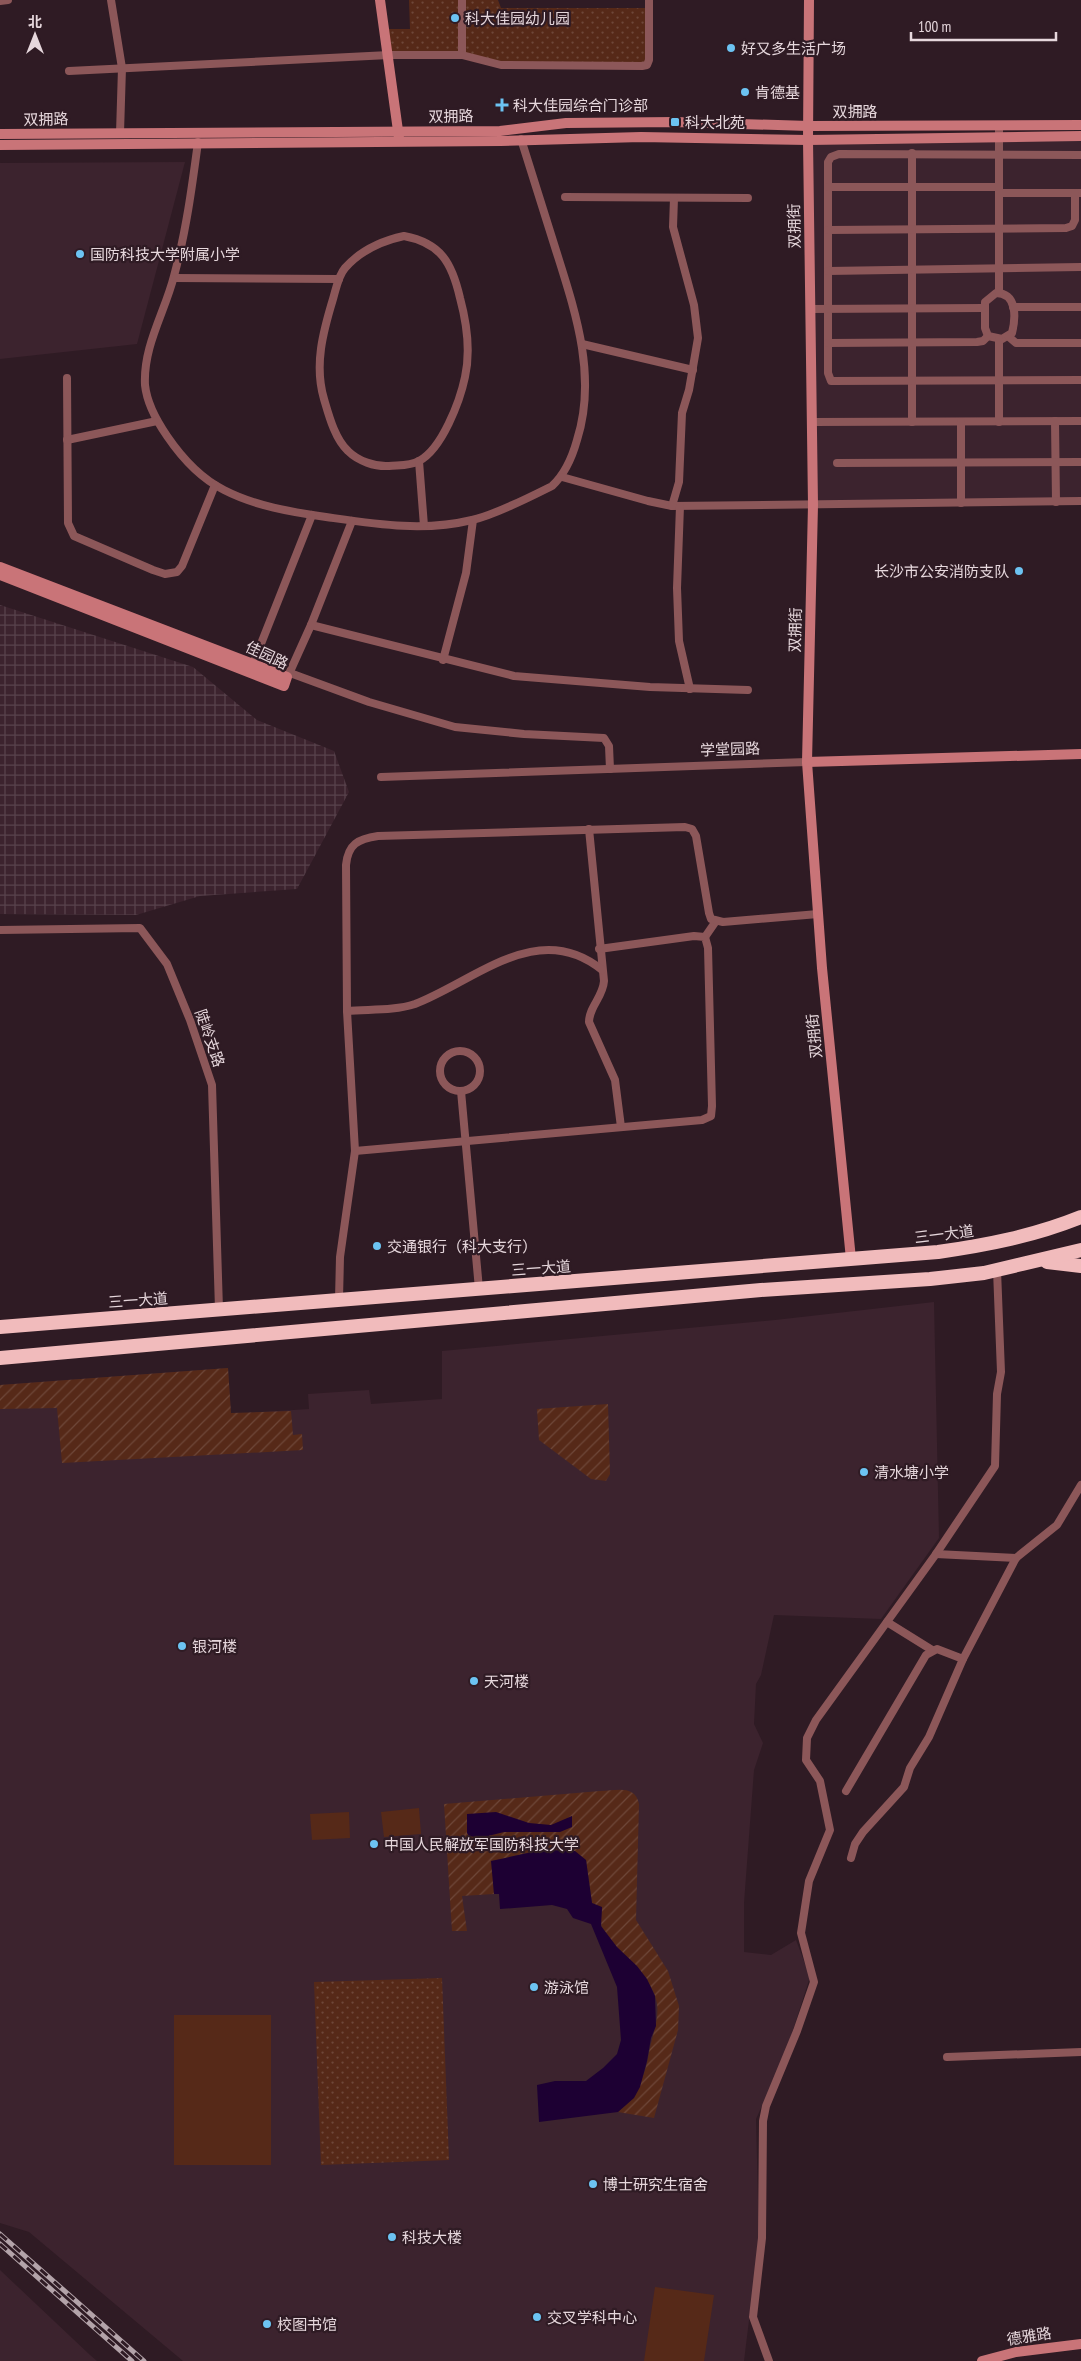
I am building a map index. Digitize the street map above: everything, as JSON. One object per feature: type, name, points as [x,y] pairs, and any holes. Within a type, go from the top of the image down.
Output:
[{"type":"highway","name":"三一大道","points":[[0,1327],[938,1252],[1005,1242],[1056,1227],[1081,1217]]},
{"type":"highway","points":[[0,1358],[761,1290],[930,1279],[997,1270],[1081,1250]]},
{"type":"highway","points":[[1036,1261],[1081,1266]]},
{"type":"street","points":[[0,1],[8,0]]},
{"type":"street","points":[[111,0],[122,68],[120,133]]},
{"type":"street","points":[[380,0],[399,136]]},
{"type":"street","points":[[462,0],[462,55]]},
{"type":"street","points":[[69,71],[389,55],[462,55],[500,65],[645,66],[649,60],[649,0]]},
{"type":"street","name":"双拥街","points":[[809,0],[808,140],[813,505],[807,762],[818,914],[851,1259]]},
{"type":"street","name":"双拥路","points":[[0,145],[399,136],[500,131],[566,123],[596,122],[675,122],[999,131],[1081,136]]},
{"type":"street","name":"双拥路","points":[[0,134],[120,133],[521,139],[641,137],[808,140],[1081,125]]},
{"type":"street","points":[[999,131],[999,293]]},
{"type":"street","points":[[198,142],[187,221],[174,278],[149,348],[145,367],[148,403],[157,421],[189,464],[215,485],[250,501],[312,515],[352,521],[388,526],[424,526],[473,520],[552,486],[562,477],[574,450],[584,409],[586,374],[582,344],[568,290],[521,139]]},
{"type":"street","points":[[912,153],[912,422]]},
{"type":"street","points":[[1081,155],[999,153],[835,154],[828,159],[828,373],[832,381],[1081,380]]},
{"type":"street","points":[[828,187],[912,187],[1078,192],[1075,220],[1072,226],[828,230]]},
{"type":"street","points":[[565,197],[748,198]]},
{"type":"street","points":[[674,198],[673,228],[698,323],[698,338],[693,370],[682,413],[676,506],[679,642],[690,689]]},
{"type":"street","points":[[404,236],[423,240],[437,250],[449,265],[457,286],[468,331],[466,376],[459,401],[436,444],[419,461],[382,467],[362,461],[347,450],[338,438],[324,398],[320,366],[322,334],[339,279],[345,268],[366,249],[387,240],[404,236]]},
{"type":"street","points":[[828,271],[1081,267]]},
{"type":"street","points":[[174,278],[339,279]]},
{"type":"street","points":[[988,336],[985,328],[984,308],[987,299],[999,293],[1010,297],[1013,307],[1013,329],[1009,337]]},
{"type":"street","points":[[1013,307],[1081,307]]},
{"type":"street","points":[[810,309],[984,308]]},
{"type":"street","points":[[828,343],[977,342],[983,341],[988,336]]},
{"type":"street","points":[[988,336],[999,339],[1009,337]]},
{"type":"street","points":[[1009,337],[1016,343],[1081,343]]},
{"type":"street","points":[[999,339],[999,422]]},
{"type":"street","points":[[582,344],[693,370]]},
{"type":"street","points":[[67,378],[68,522],[71,532],[82,540],[165,574],[177,572],[182,566],[215,485]]},
{"type":"street","points":[[67,440],[157,421]]},
{"type":"street","points":[[812,422],[1081,422]]},
{"type":"street","points":[[961,422],[961,503]]},
{"type":"street","points":[[1055,422],[1056,502]]},
{"type":"street","points":[[419,461],[424,526]]},
{"type":"street","points":[[837,463],[1081,462]]},
{"type":"street","points":[[562,477],[648,501],[676,506],[1081,502]]},
{"type":"street","points":[[252,668],[312,515]]},
{"type":"street","points":[[443,660],[466,574],[473,520]]},
{"type":"street","points":[[352,521],[311,625],[288,675],[369,702],[454,727],[524,734],[604,738],[609,746],[610,769]]},
{"type":"street","name":"佳园路","points":[[0,566],[252,668],[284,686],[288,675]]},
{"type":"street","name":"佳园路","points":[[0,574],[252,668]]},
{"type":"street","points":[[311,625],[443,660],[514,676],[690,689],[748,690]]},
{"type":"street","name":"学堂园路","points":[[381,777],[1081,754]]},
{"type":"street","points":[[340,1299],[340,1257],[355,1151],[347,1010],[346,865],[347,852],[357,843],[378,836],[685,827],[692,829],[696,836],[708,913],[716,921],[818,914]]},
{"type":"street","points":[[589,829],[604,987],[589,1015],[589,1022],[615,1080],[621,1127]]},
{"type":"street","points":[[355,1151],[702,1120],[711,1116],[708,948],[705,937],[716,921]]},
{"type":"street","name":"陡岭支路","points":[[0,930],[140,928],[166,964],[190,1020],[212,1085],[219,1309]]},
{"type":"street","points":[[599,949],[694,936],[705,937]]},
{"type":"street","points":[[347,1010],[407,1006],[496,962],[523,953],[551,952],[577,955],[587,958],[602,970]]},
{"type":"street","points":[[455,1052],[468,1052],[477,1061],[479,1068],[477,1080],[468,1089],[461,1090],[449,1087],[441,1077],[440,1071],[444,1058],[455,1052]]},
{"type":"street","points":[[461,1090],[479,1289]]},
{"type":"street","points":[[769,2361],[753,2317],[762,2238],[763,2121],[766,2106],[797,2031],[814,1982],[800,1933],[809,1881],[830,1830],[820,1781],[806,1760],[807,1738],[816,1720],[936,1554],[995,1466],[997,1394],[1001,1372],[997,1270]]},
{"type":"street","points":[[851,1858],[855,1844],[863,1832],[904,1787],[910,1768],[929,1737],[963,1659],[1016,1558],[1057,1525],[1081,1485]]},
{"type":"street","points":[[936,1554],[1016,1558]]},
{"type":"street","points":[[887,1622],[932,1650],[941,1650],[963,1659]]},
{"type":"street","points":[[846,1791],[926,1655],[932,1650]]},
{"type":"street","points":[[947,2057],[1081,2052]]},
{"type":"street","name":"德雅路","points":[[982,2361],[1016,2352],[1081,2344]]},
{"type":"street","name":"德雅路","points":[[1002,2361],[1081,2349]]},
{"type":"shaded area","points":[[409,0],[498,0],[501,8],[649,8],[649,66],[501,65],[462,55],[389,55],[385,29],[410,29]]},
{"type":"shaded area","points":[[1081,138],[1081,501],[813,505],[808,140]]},
{"type":"shaded area","name":"国防科技大学附属小学","points":[[185,162],[137,344],[0,359],[0,163]]},
{"type":"shaded area","points":[[0,605],[193,667],[257,720],[334,751],[349,792],[297,889],[200,896],[136,915],[0,914]]},
{"type":"shaded area","name":"中国人民解放军国防科技大学","points":[[934,1302],[939,1538],[881,1619],[774,1615],[761,1675],[756,1684],[754,1724],[763,1743],[754,1770],[744,1903],[744,1952],[771,1955],[796,1940],[810,1977],[785,2055],[756,2119],[759,2239],[744,2361],[183,2361],[29,2232],[0,2223],[0,1385],[228,1368],[231,1414],[309,1409],[308,1394],[369,1390],[371,1404],[442,1399],[442,1351],[775,1320]]},
{"type":"shaded area","points":[[228,1368],[231,1413],[291,1411],[293,1435],[302,1434],[303,1450],[62,1463],[57,1408],[0,1409],[0,1385]]},
{"type":"shaded area","points":[[608,1404],[610,1474],[606,1481],[591,1479],[539,1440],[537,1409]]},
{"type":"shaded area","points":[[618,1790],[629,1791],[637,1798],[639,1804],[636,1920],[668,1971],[679,2006],[678,2030],[654,2118],[618,2112],[635,2093],[642,2078],[656,2024],[657,2003],[650,1985],[644,1976],[613,1944],[602,1927],[602,1908],[592,1903],[586,1860],[564,1850],[552,1849],[492,1861],[494,1894],[462,1896],[467,1931],[452,1931],[444,1804]]},
{"type":"shaded area","points":[[419,1808],[421,1834],[384,1837],[381,1812]]},
{"type":"shaded area","points":[[349,1812],[350,1838],[312,1840],[310,1814]]},
{"type":"shaded area","points":[[496,1812],[529,1823],[551,1825],[572,1816],[572,1827],[560,1832],[504,1832],[480,1838],[469,1836],[467,1833],[467,1814]]},
{"type":"shaded area","points":[[542,1850],[575,1851],[586,1860],[592,1903],[602,1907],[601,1926],[617,1947],[637,1966],[647,1979],[655,1996],[656,2026],[651,2038],[640,2087],[634,2098],[618,2112],[539,2122],[537,2085],[555,2081],[586,2081],[617,2054],[621,2040],[617,1987],[591,1924],[573,1918],[567,1909],[552,1905],[500,1909],[499,1894],[494,1894],[491,1861]]},
{"type":"shaded area","points":[[442,1978],[449,2160],[321,2165],[314,1982]]},
{"type":"shaded area","points":[[174,2015],[271,2015],[271,2165],[174,2165]]},
{"type":"shaded area","points":[[0,2270],[90,2355],[97,2361],[0,2361]]},
{"type":"shaded area","points":[[655,2287],[714,2295],[704,2361],[644,2361]]},
{"type":"railway","points":[[0,2234],[144,2361]]},
{"type":"railway","points":[[0,2244],[132,2361]]},
{"type":"place","name":"科大佳园幼儿园","points":[[455,18]]},
{"type":"place","name":"好又多生活广场","points":[[731,48]]},
{"type":"place","name":"肯德基","points":[[745,92]]},
{"type":"place","name":"科大佳园综合门诊部","points":[[502,105]]},
{"type":"place","name":"科大北苑","points":[[675,122]]},
{"type":"place","name":"国防科技大学附属小学","points":[[80,254]]},
{"type":"place","name":"长沙市公安消防支队","points":[[1019,571]]},
{"type":"place","name":"交通银行（科大支行）","points":[[377,1246]]},
{"type":"place","name":"清水塘小学","points":[[864,1472]]},
{"type":"place","name":"银河楼","points":[[182,1646]]},
{"type":"place","name":"天河楼","points":[[474,1681]]},
{"type":"place","name":"中国人民解放军国防科技大学","points":[[374,1844]]},
{"type":"place","name":"游泳馆","points":[[534,1987]]},
{"type":"place","name":"博士研究生宿舍","points":[[593,2184]]},
{"type":"place","name":"科技大楼","points":[[392,2237]]},
{"type":"place","name":"交叉学科中心","points":[[537,2317]]},
{"type":"place","name":"校图书馆","points":[[267,2324]]}]
